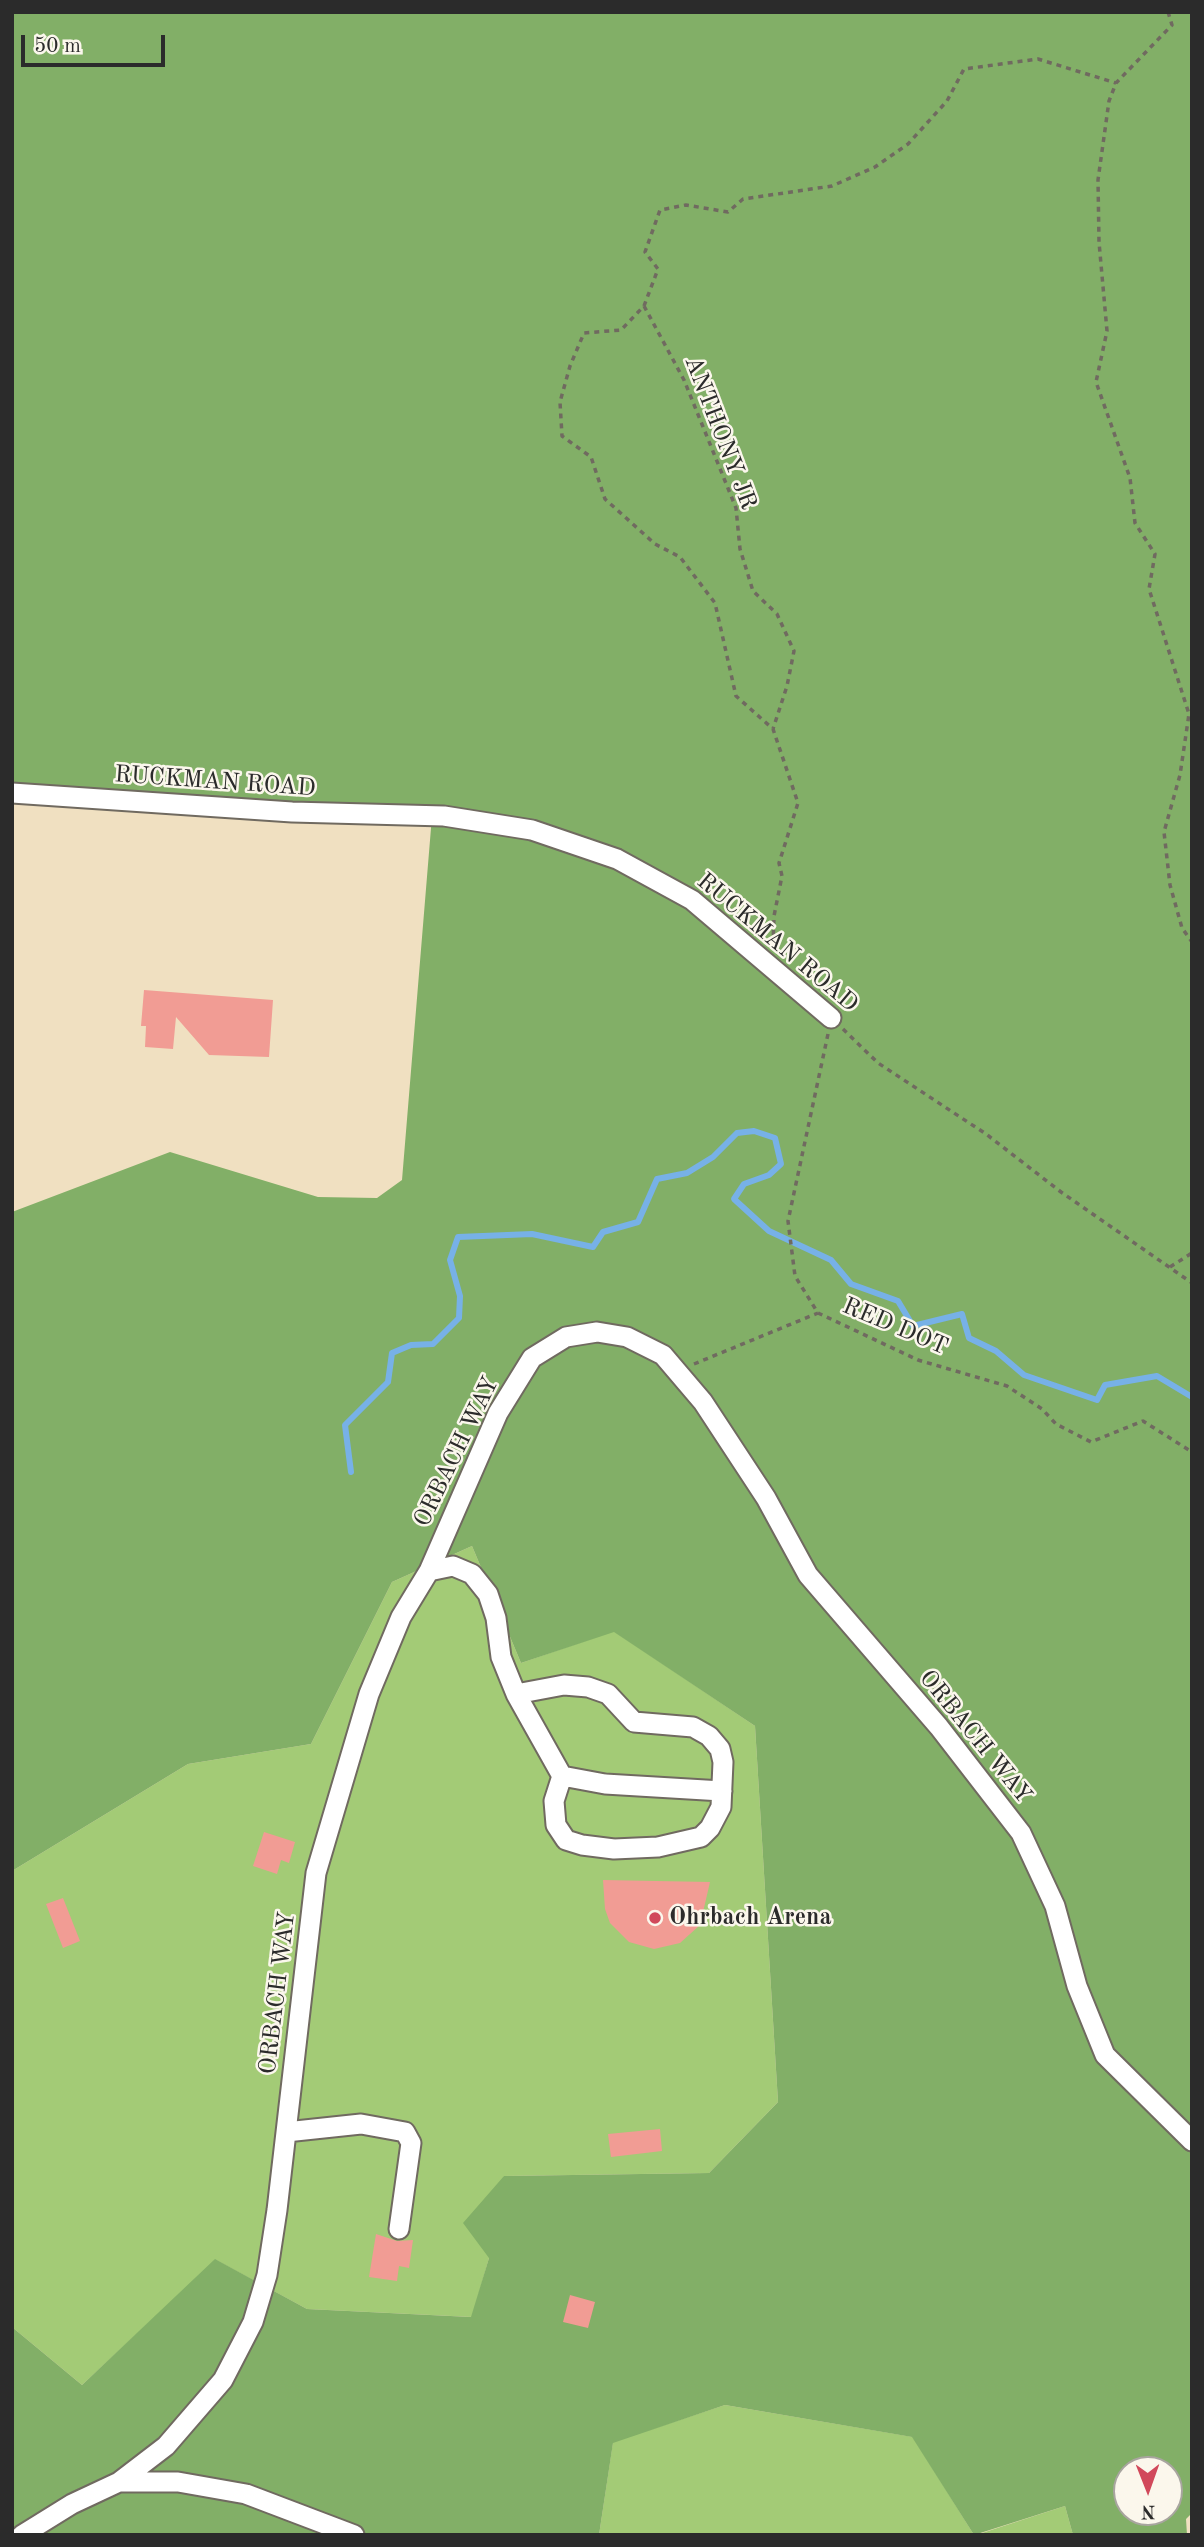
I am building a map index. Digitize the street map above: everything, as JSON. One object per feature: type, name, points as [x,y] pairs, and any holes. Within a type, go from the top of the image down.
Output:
[{"type":"street","name":"RUCKMAN ROAD","points":[[12,793],[292,812],[444,816],[532,830],[596,851],[657,879],[692,900],[831,1018]]},
{"type":"street","name":"ORBACH WAY","points":[[22,2535],[72,2504],[119,2482],[166,2445],[223,2380],[253,2322],[267,2275],[316,1873],[369,1695],[401,1617],[429,1570],[498,1413],[532,1358],[566,1337],[597,1332],[627,1337],[663,1355],[703,1402],[766,1498],[808,1575],[939,1727],[1021,1833],[1055,1906],[1077,1986],[1105,2054],[1192,2141]]},
{"type":"street","points":[[429,1570],[453,1566],[472,1574],[488,1594],[496,1618],[501,1657],[516,1694],[562,1776],[554,1801],[556,1825],[566,1840],[614,1849],[658,1847],[701,1838],[721,1807],[723,1762],[720,1749],[709,1736],[693,1727],[634,1722],[608,1693],[587,1687],[564,1685],[516,1694]]},
{"type":"street","points":[[562,1776],[606,1784],[722,1791]]},
{"type":"street","points":[[286,2132],[361,2124],[405,2132],[411,2143],[399,2229]]},
{"type":"street","points":[[119,2482],[178,2482],[246,2494],[354,2535]]},
{"type":"path","points":[[1168,12],[1172,25],[1116,83],[1110,101],[1098,180],[1099,242],[1107,331],[1096,382],[1130,478],[1135,523],[1155,554],[1149,589],[1190,715],[1180,775],[1164,832],[1170,885],[1182,928],[1192,942]]},
{"type":"path","points":[[772,968],[774,916],[782,876],[779,863],[798,803],[773,729],[736,696],[715,603],[680,557],[655,544],[605,499],[591,457],[562,436],[560,401],[570,366],[584,333],[621,330],[644,306],[658,269],[645,252],[660,210],[686,205],[728,212],[743,199],[832,186],[875,167],[908,144],[947,101],[964,69],[1038,59],[1116,83]]},
{"type":"path","name":"ANTHONY JR","points":[[644,306],[684,380],[732,496],[736,508],[740,549],[752,591],[777,614],[794,651],[787,686],[773,729]]},
{"type":"path","name":"RED DOT","points":[[831,1018],[810,1106],[789,1221],[794,1276],[818,1313],[918,1360],[1007,1386],[1042,1409],[1056,1424],[1091,1442],[1143,1421],[1192,1452]]},
{"type":"path","name":"RUCKMAN ROAD","points":[[831,1018],[878,1063],[986,1134],[1061,1192],[1192,1283]]},
{"type":"path","points":[[1169,1267],[1192,1253]]},
{"type":"path","points":[[677,1371],[818,1313]]},
{"type":"green space","points":[[12,12],[1192,12],[1192,2513],[1186,2519],[1187,2535],[1073,2535],[1065,2506],[974,2535],[912,2437],[725,2405],[613,2443],[599,2535],[12,2535],[12,2327],[82,2385],[215,2259],[307,2309],[471,2317],[489,2258],[463,2223],[504,2176],[709,2173],[778,2102],[755,1726],[614,1632],[521,1663],[472,1546],[392,1582],[311,1744],[188,1764],[12,1871],[12,1212],[170,1152],[318,1197],[377,1198],[402,1180],[432,816],[12,793]]},
{"type":"green space","points":[[472,1546],[521,1663],[614,1631],[755,1726],[778,2102],[709,2173],[504,2176],[489,2258],[472,2317],[307,2309],[216,2260],[82,2385],[12,2327],[12,1871],[188,1764],[311,1744],[392,1582]]},
{"type":"green space","points":[[725,2405],[913,2437],[974,2535],[599,2535],[613,2442]]},
{"type":"green space","points":[[1065,2506],[1073,2535],[976,2535]]},
{"type":"building","points":[[144,990],[273,1000],[269,1057],[209,1055],[176,1017],[173,1049],[145,1047],[146,1026],[141,1026]]},
{"type":"building","points":[[264,1832],[295,1842],[289,1863],[281,1860],[277,1874],[253,1866]]},
{"type":"building","name":"Ohrbach Arena","points":[[603,1880],[710,1882],[700,1925],[680,1943],[654,1949],[629,1942],[610,1923],[605,1909]]},
{"type":"building","points":[[63,1898],[80,1941],[63,1948],[46,1904]]},
{"type":"building","points":[[660,2129],[662,2151],[611,2157],[608,2134]]},
{"type":"building","points":[[376,2234],[397,2241],[413,2240],[409,2268],[399,2266],[397,2281],[369,2277]]},
{"type":"building","points":[[570,2295],[595,2302],[588,2328],[563,2322]]},
{"type":"waterway","points":[[351,1472],[345,1425],[388,1382],[392,1353],[411,1345],[433,1344],[459,1318],[460,1296],[450,1260],[458,1237],[532,1234],[593,1247],[603,1232],[638,1222],[657,1179],[687,1173],[713,1157],[737,1133],[754,1131],[775,1138],[781,1164],[769,1175],[744,1184],[734,1199],[769,1231],[831,1260],[851,1284],[898,1301],[913,1326],[962,1314],[969,1338],[996,1351],[1024,1375],[1097,1400],[1105,1385],[1157,1376],[1192,1397]]},
{"type":"place","name":"Ohrbach Arena","points":[[655,1918]]}]
